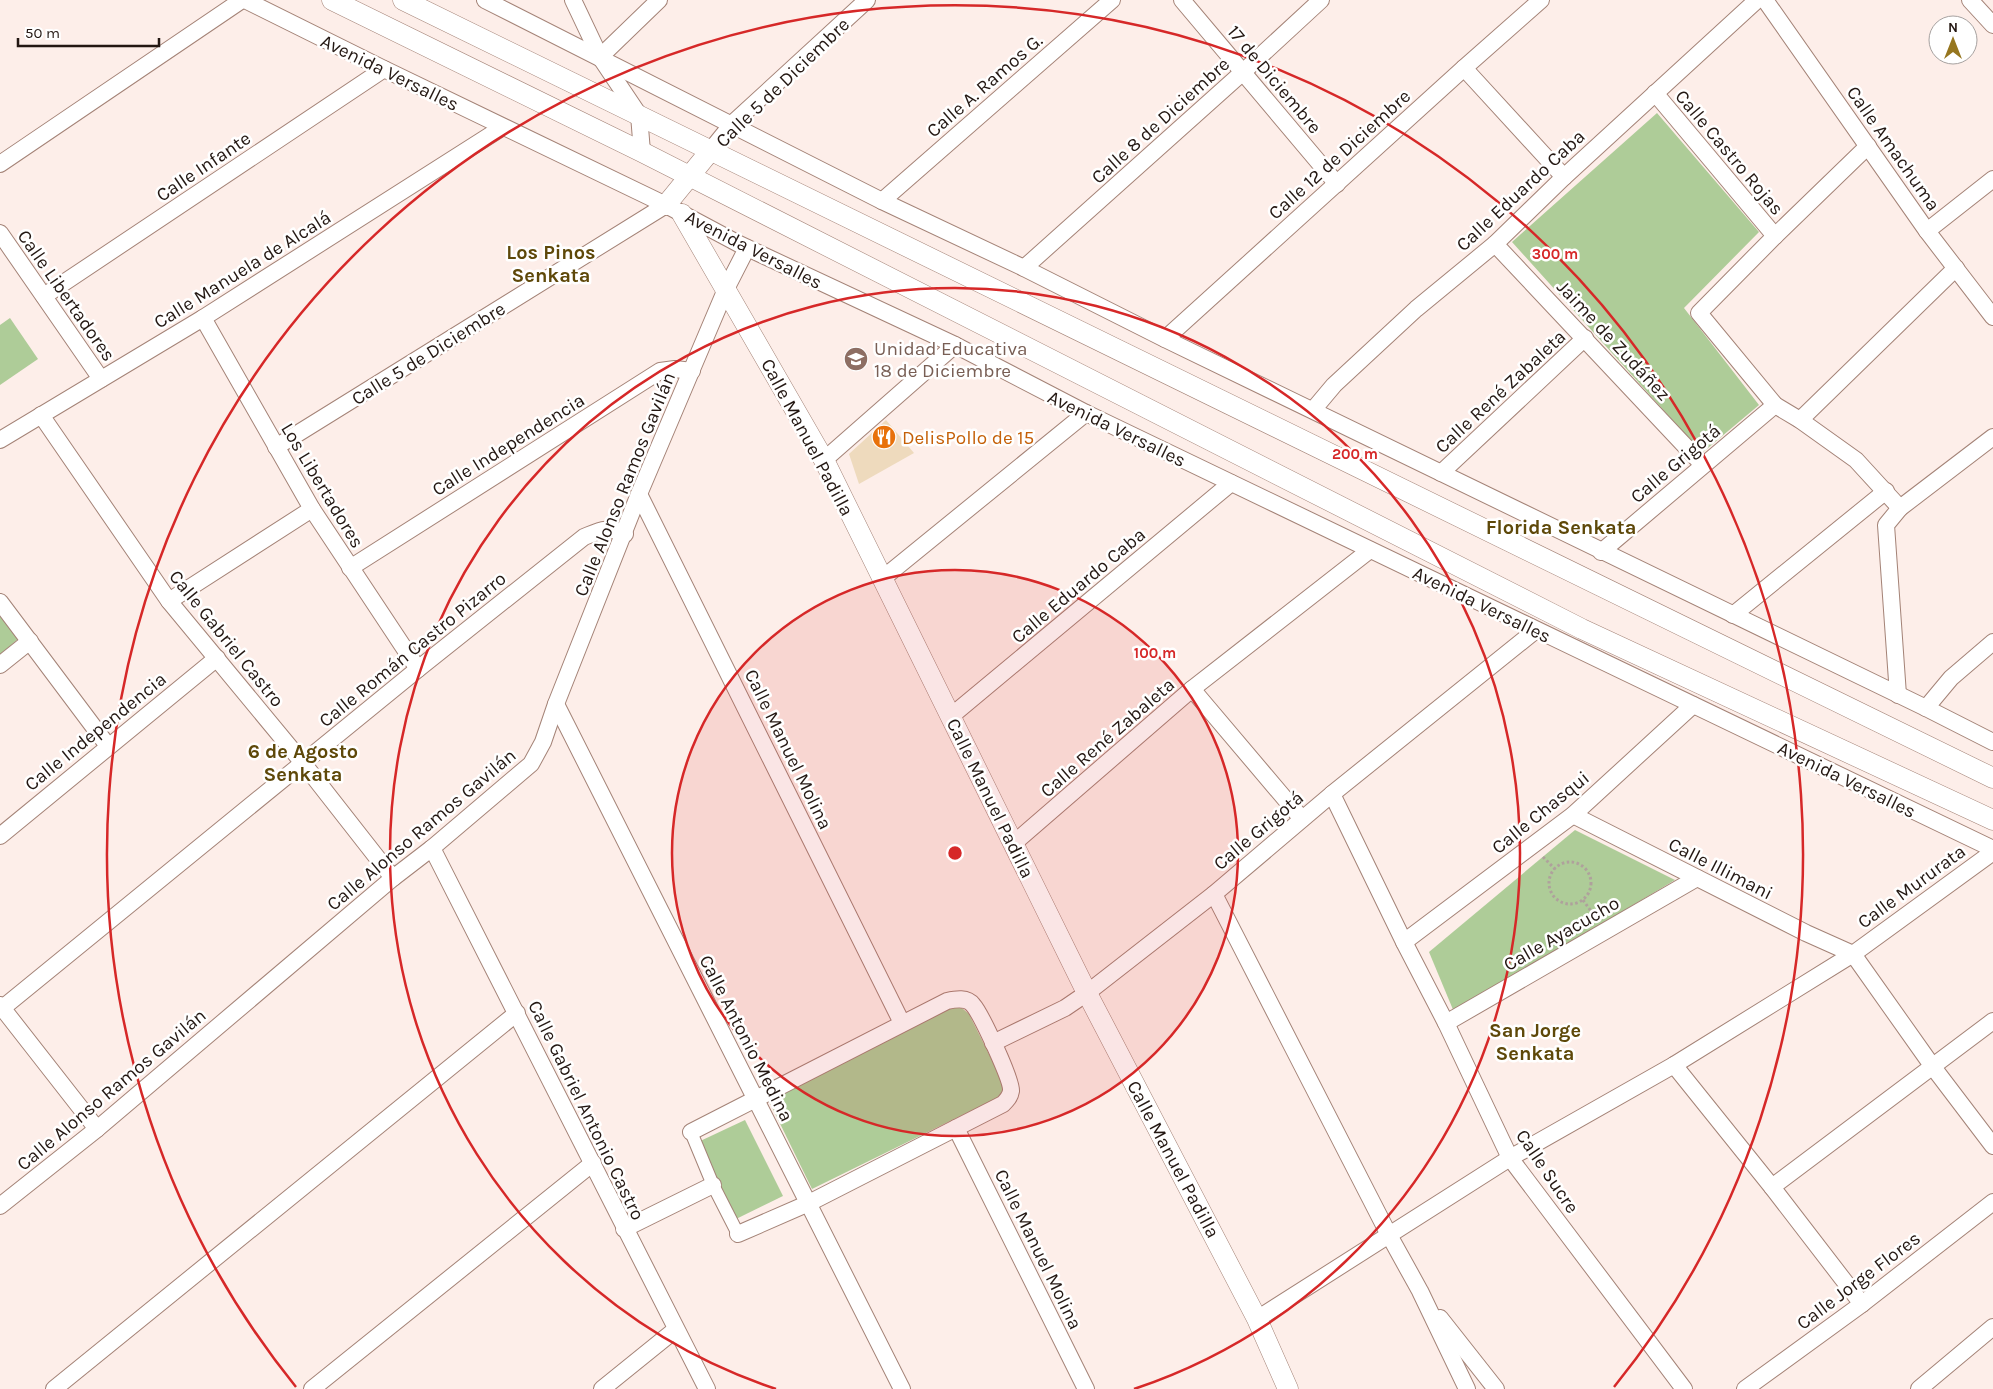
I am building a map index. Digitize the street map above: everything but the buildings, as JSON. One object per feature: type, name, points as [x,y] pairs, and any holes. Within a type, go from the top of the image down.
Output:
[{"type":"street","name":"Avenida Versalles","points":[[243,0],[674,209],[747,248],[955,345],[1086,413],[1993,851]]},
{"type":"street","points":[[0,164],[243,0]]},
{"type":"street","name":"Avenida Versalles","points":[[332,0],[642,152],[1582,629],[1993,820]]},
{"type":"street","points":[[403,0],[1993,778]]},
{"type":"street","points":[[485,0],[882,201],[1024,268],[1165,340],[1313,410],[1993,742]]},
{"type":"street","points":[[573,0],[600,57],[639,114],[642,152]]},
{"type":"street","points":[[600,57],[660,0]]},
{"type":"street","name":"Calle 5 de Diciembre","points":[[276,447],[674,209],[689,176],[732,124],[867,0]]},
{"type":"street","name":"Calle A. Ramos G.","points":[[882,201],[1112,0]]},
{"type":"street","name":"17 de Diciembre","points":[[1182,0],[1336,184]]},
{"type":"street","name":"Calle 8 de Diciembre","points":[[1024,268],[1321,0]]},
{"type":"street","name":"Calle 12 de Diciembre","points":[[1165,340],[1541,0]]},
{"type":"street","name":"Calle Eduardo Caba","points":[[1313,410],[1334,384],[1416,308],[1495,244],[1654,93],[1757,0]]},
{"type":"street","name":"Calle Amachuma","points":[[1765,0],[1927,231],[1993,317]]},
{"type":"street","points":[[1970,0],[1993,26]]},
{"type":"street","points":[[1464,68],[1564,177]]},
{"type":"street","name":"Calle Infante","points":[[44,296],[384,70]]},
{"type":"street","name":"Calle Castro Rojas","points":[[1654,93],[1775,236]]},
{"type":"street","name":"Calle Manuela de Alcalá","points":[[0,440],[203,318],[503,127]]},
{"type":"street","points":[[1868,146],[1699,313],[1775,405],[1800,420],[1856,460],[1900,508]]},
{"type":"street","points":[[1927,231],[1993,178]]},
{"type":"street","name":"Calle Manuel Padilla","points":[[674,209],[726,289],[824,460],[1087,993],[1257,1319],[1288,1389]]},
{"type":"street","name":"Calle Libertadores","points":[[0,233],[101,379]]},
{"type":"street","name":"Jaime de Zudáñez","points":[[1495,244],[1703,465]]},
{"type":"street","name":"Calle Alonso Ramos Gavilán","points":[[0,1206],[97,1129],[393,878],[432,848],[531,764],[543,742],[556,704],[639,494],[726,289],[747,248]]},
{"type":"street","points":[[1800,420],[1956,268]]},
{"type":"street","name":"Los Libertadores","points":[[203,318],[312,509],[418,669]]},
{"type":"street","name":"Calle René Zabaleta","points":[[1441,473],[1585,338]]},
{"type":"street","points":[[824,460],[955,345]]},
{"type":"street","name":"Calle Independencia","points":[[350,568],[660,371],[675,369],[692,371]]},
{"type":"street","name":"Calle Grigotá","points":[[1601,552],[1775,405]]},
{"type":"street","points":[[882,579],[1086,413]]},
{"type":"street","name":"Calle Gabriel Castro","points":[[41,416],[169,601],[303,763],[393,878]]},
{"type":"street","points":[[1898,695],[1886,525],[1900,508],[1993,437]]},
{"type":"street","name":"Calle Eduardo Caba","points":[[950,717],[1231,483]]},
{"type":"street","points":[[1733,615],[1886,491]]},
{"type":"street","name":"Calle Manuel Molina","points":[[639,494],[902,1023]]},
{"type":"street","points":[[169,601],[312,509]]},
{"type":"street","name":"Calle Román Castro Pizarro","points":[[1,1008],[418,669],[584,537],[602,529],[613,529],[624,534]]},
{"type":"street","name":"Calle René Zabaleta","points":[[1013,844],[1192,689],[1370,550]]},
{"type":"street","points":[[0,602],[108,746]]},
{"type":"street","name":"Calle Grigotá","points":[[993,1043],[1065,1008],[1087,993],[1214,894],[1332,794],[1536,630]]},
{"type":"street","points":[[0,665],[30,641]]},
{"type":"street","points":[[1926,708],[1951,678],[1993,642]]},
{"type":"street","name":"Calle Independencia","points":[[0,836],[217,658]]},
{"type":"street","points":[[1192,689],[1302,819]]},
{"type":"street","name":"Calle Antonio Medina","points":[[556,704],[902,1389]]},
{"type":"street","name":"Calle Chasqui","points":[[1404,942],[1573,815],[1692,705]]},
{"type":"street","name":"Calle Sucre","points":[[1332,794],[1404,942],[1446,1023],[1510,1158],[1684,1389]]},
{"type":"street","name":"Calle Illimani","points":[[1573,815],[1806,933],[1853,954]]},
{"type":"street","name":"Calle Gabriel Antonio Castro","points":[[432,848],[593,1163],[675,1330],[707,1389]]},
{"type":"street","name":"Calle Mururata","points":[[1257,1319],[1510,1158],[1674,1065],[1853,954],[1993,851]]},
{"type":"street","name":"Calle Ayacucho","points":[[1446,1023],[1697,878]]},
{"type":"street","points":[[1214,894],[1389,1235],[1420,1291],[1467,1389]]},
{"type":"street","points":[[1853,954],[1933,1068],[1993,1146]]},
{"type":"street","points":[[947,1000],[964,1000],[973,1004],[993,1043],[1010,1080],[1011,1090],[1009,1098],[1003,1104],[809,1203],[738,1234],[713,1185],[691,1132],[947,1000]]},
{"type":"street","points":[[1,1008],[97,1129]]},
{"type":"street","points":[[54,1389],[517,1013]]},
{"type":"street","points":[[1772,1187],[1933,1068],[1993,1021]]},
{"type":"street","points":[[1674,1065],[1772,1187],[1862,1304]]},
{"type":"street","name":"Calle Manuel Molina","points":[[956,1128],[1086,1389]]},
{"type":"street","points":[[312,1389],[593,1163]]},
{"type":"street","points":[[624,1229],[713,1185]]},
{"type":"street","name":"Calle Jorge Flores","points":[[1745,1389],[1862,1304],[1993,1202]]},
{"type":"street","points":[[1420,1291],[1496,1389]]},
{"type":"street","points":[[1919,1389],[1993,1327]]},
{"type":"street","points":[[602,1389],[675,1330]]},
{"type":"path","points":[[1542,857],[1555,869]]},
{"type":"path","points":[[1567,863],[1574,863],[1586,870],[1590,876],[1590,889],[1583,900],[1577,903],[1564,903],[1553,895],[1549,882],[1555,869],[1567,863]]},
{"type":"path","points":[[1583,900],[1600,924]]},
{"type":"green space","points":[[1657,113],[1759,232],[1684,308],[1759,405],[1702,453],[1512,242]]},
{"type":"green space","points":[[10,318],[38,359],[0,385],[0,325]]},
{"type":"green space","points":[[0,616],[18,639],[0,655]]},
{"type":"green space","points":[[1575,830],[1675,880],[1454,1012],[1429,952]]},
{"type":"green space","points":[[962,1008],[969,1014],[1001,1078],[1003,1088],[1001,1096],[812,1189],[768,1099],[948,1009]]},
{"type":"green space","points":[[745,1120],[783,1196],[734,1220],[696,1143]]},
{"type":"place","name":"Unidad Educativa 18 de Diciembre","points":[[856,359]]},
{"type":"place","name":"DelisPollo de 15","points":[[884,437]]},
{"type":"district","name":"Los Pinos Senkata","points":[[551,264]]},
{"type":"district","name":"Florida Senkata","points":[[1561,527]]},
{"type":"district","name":"6 de Agosto Senkata","points":[[303,762]]},
{"type":"district","name":"San Jorge Senkata","points":[[1535,1042]]}]
